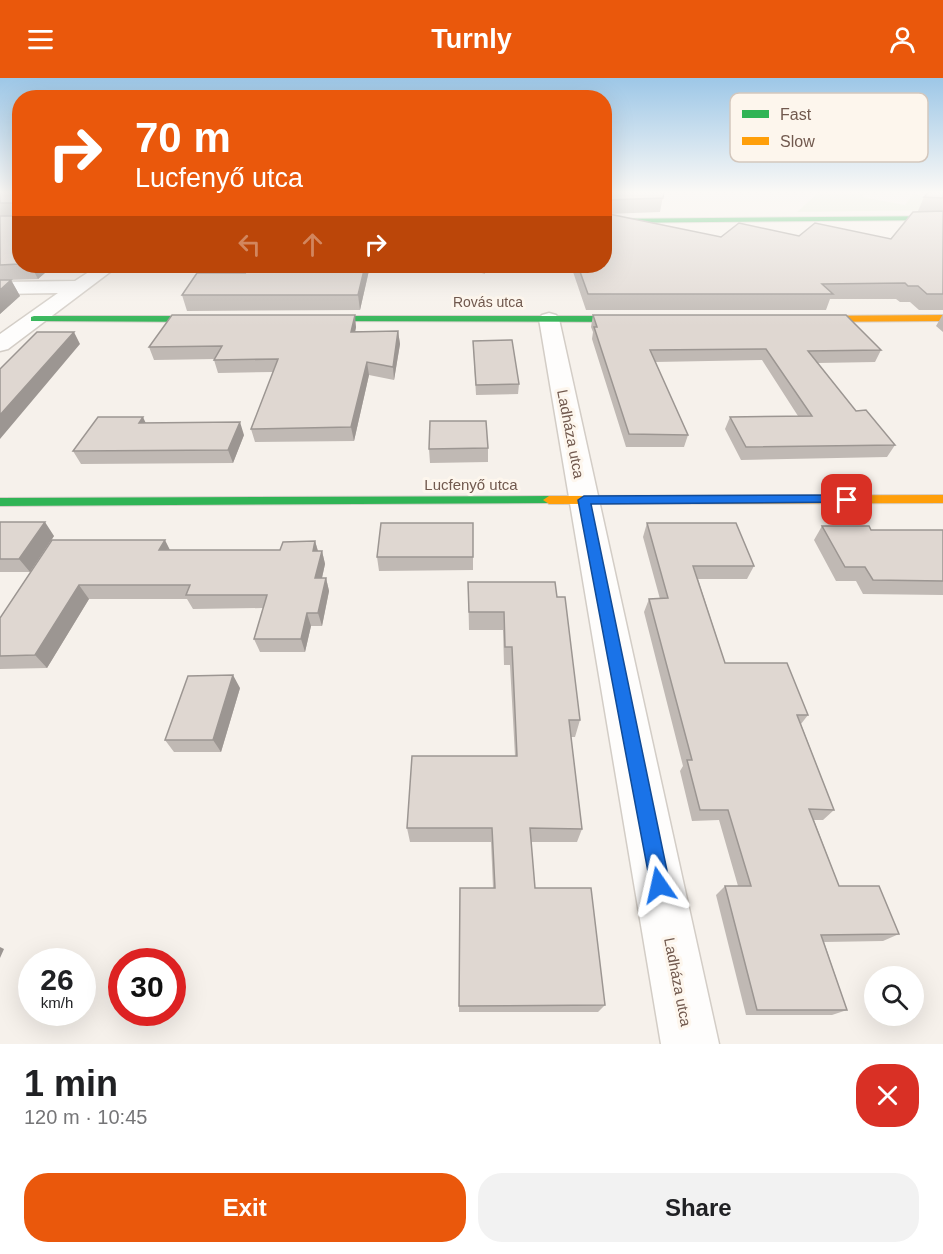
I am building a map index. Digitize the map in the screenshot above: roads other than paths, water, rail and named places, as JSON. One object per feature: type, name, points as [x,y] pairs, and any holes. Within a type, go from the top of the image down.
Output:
[{"type":"street","points":[[0,344],[99,273]]},
{"type":"street","points":[[0,288],[79,287]]},
{"type":"street","points":[[788,319],[943,318]]},
{"type":"street","points":[[34,319],[231,319]]},
{"type":"street","name":"Rovás utca","points":[[302,319],[657,319]]},
{"type":"street","name":"Ladháza utca","points":[[549,319],[690,1044]]},
{"type":"street","name":"Lucfenyő utca","points":[[0,502],[943,499]]}]
